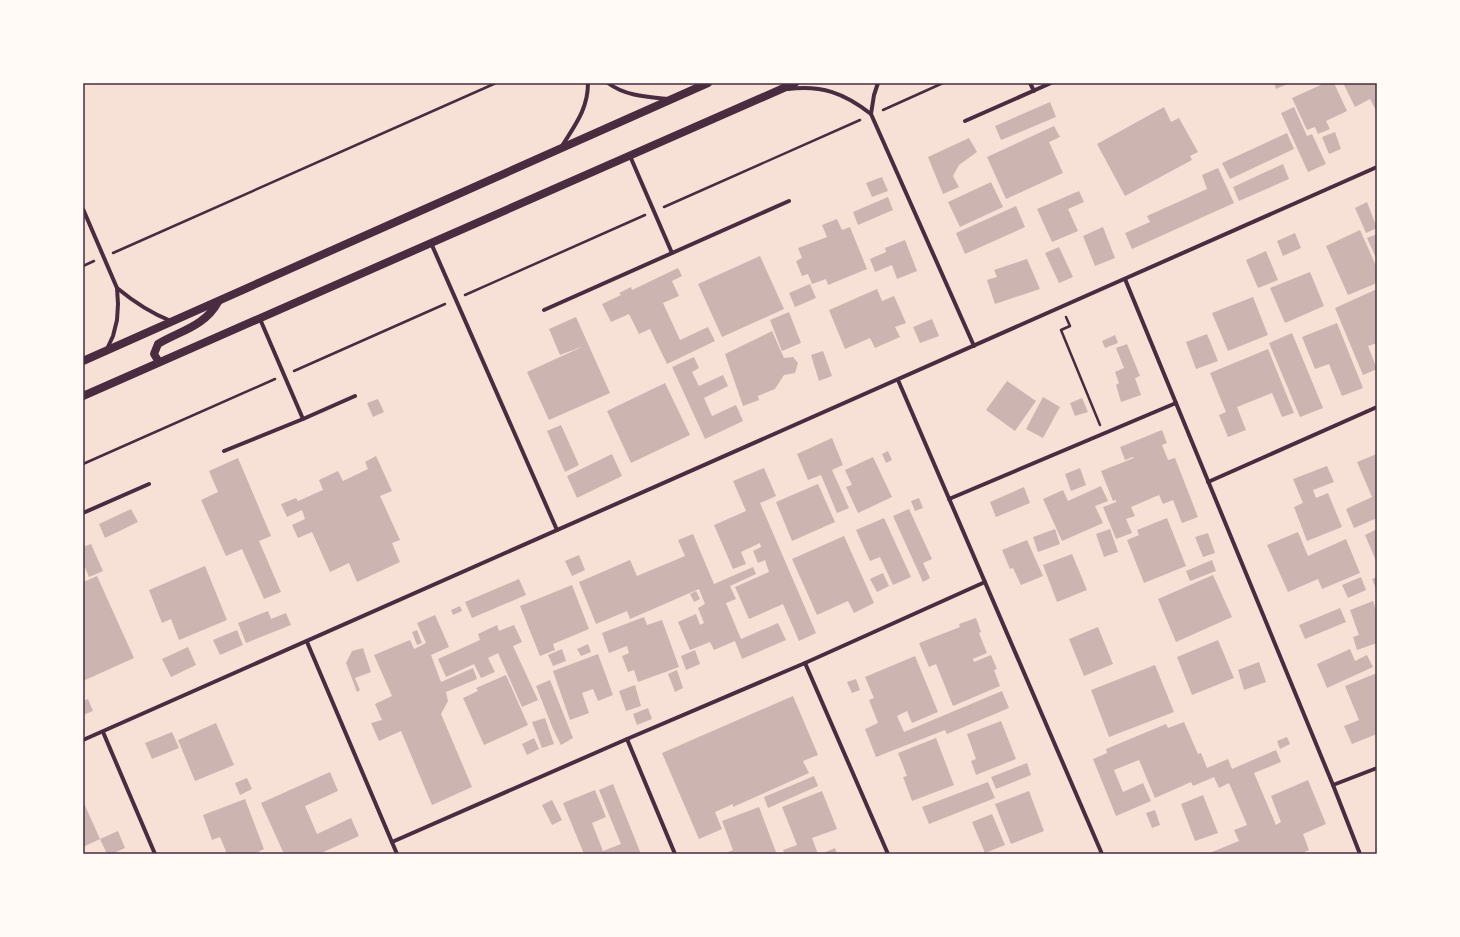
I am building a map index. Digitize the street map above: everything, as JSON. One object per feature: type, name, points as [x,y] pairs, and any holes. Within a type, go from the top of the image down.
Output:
[{"type":"main road","points":[[83,361],[708,83]]},
{"type":"main road","points":[[83,396],[795,83]]},
{"type":"main road","points":[[159,362],[154,354],[158,344],[205,319],[213,312],[218,302]]},
{"type":"street","points":[[561,148],[580,118],[585,107],[588,93],[588,83]]},
{"type":"street","points":[[608,83],[626,92],[671,100]]},
{"type":"street","points":[[871,114],[874,95],[878,83]]},
{"type":"street","points":[[1030,83],[1034,90]]},
{"type":"street","points":[[964,121],[1051,83]]},
{"type":"street","points":[[779,90],[818,88],[838,94],[856,102],[871,114],[974,346]]},
{"type":"street","points":[[630,156],[672,253]]},
{"type":"street","points":[[83,740],[1377,167]]},
{"type":"street","points":[[544,310],[789,201]]},
{"type":"street","points":[[83,208],[117,288],[117,320],[113,336],[106,351]]},
{"type":"street","points":[[431,243],[557,530]]},
{"type":"street","points":[[1125,279],[1360,854]]},
{"type":"street","points":[[117,288],[143,308],[173,322]]},
{"type":"street","points":[[260,319],[303,419]]},
{"type":"street","points":[[898,380],[1102,854]]},
{"type":"street","points":[[224,451],[355,396]]},
{"type":"street","points":[[949,499],[1176,403]]},
{"type":"street","points":[[1208,482],[1377,407]]},
{"type":"street","points":[[83,513],[149,484]]},
{"type":"street","points":[[392,842],[626,739],[805,663],[985,582]]},
{"type":"street","points":[[306,642],[397,854]]},
{"type":"street","points":[[805,663],[888,854]]},
{"type":"street","points":[[103,732],[155,854]]},
{"type":"street","points":[[626,739],[675,854]]},
{"type":"street","points":[[1333,785],[1377,768]]},
{"type":"path","points":[[83,266],[496,83]]},
{"type":"path","points":[[83,464],[943,83]]},
{"type":"path","points":[[1061,308],[1070,326],[1061,330],[1103,434]]},
{"type":"building","points":[[1274,83],[1290,83],[1276,89]]},
{"type":"building","points":[[1325,83],[1334,83],[1347,111],[1326,121],[1330,129],[1318,134],[1315,127],[1307,130],[1292,98]]},
{"type":"building","points":[[1343,83],[1377,83],[1377,112],[1370,99],[1355,107]]},
{"type":"building","points":[[1050,102],[1056,117],[1001,140],[995,126]]},
{"type":"building","points":[[1164,107],[1171,122],[1179,118],[1198,152],[1190,156],[1192,160],[1125,196],[1097,144]]},
{"type":"building","points":[[1294,107],[1307,136],[1312,134],[1326,164],[1308,172],[1281,113]]},
{"type":"building","points":[[1054,126],[1060,137],[1049,142],[1063,173],[1006,199],[987,157]]},
{"type":"building","points":[[1335,132],[1341,149],[1329,154],[1322,137]]},
{"type":"building","points":[[1287,133],[1294,149],[1230,179],[1222,163]]},
{"type":"building","points":[[969,138],[977,152],[959,165],[953,176],[959,187],[943,194],[928,157]]},
{"type":"building","points":[[1283,164],[1289,179],[1239,201],[1233,187]]},
{"type":"building","points":[[1218,168],[1234,203],[1132,249],[1125,233],[1150,222],[1147,216],[1207,189],[1202,175]]},
{"type":"building","points":[[882,177],[888,191],[872,197],[866,183]]},
{"type":"building","points":[[991,182],[1003,207],[960,227],[948,202]]},
{"type":"building","points":[[1079,191],[1084,202],[1068,209],[1078,231],[1052,242],[1037,209]]},
{"type":"building","points":[[888,197],[893,210],[858,225],[853,212]]},
{"type":"building","points":[[1367,202],[1377,228],[1366,233],[1355,208]]},
{"type":"building","points":[[1016,206],[1025,227],[965,254],[956,233]]},
{"type":"building","points":[[837,219],[842,230],[850,227],[867,269],[828,285],[826,279],[812,284],[808,274],[802,276],[796,261],[802,258],[798,248],[827,237],[822,225]]},
{"type":"building","points":[[1103,227],[1115,258],[1095,266],[1083,236]]},
{"type":"building","points":[[1360,230],[1377,268],[1377,283],[1348,295],[1326,246]]},
{"type":"building","points":[[1295,233],[1301,248],[1283,256],[1277,241]]},
{"type":"building","points":[[1377,234],[1377,260],[1367,238]]},
{"type":"building","points":[[905,240],[917,271],[897,279],[892,265],[875,272],[870,259],[886,252],[885,248]]},
{"type":"building","points":[[1059,247],[1073,277],[1059,283],[1045,253]]},
{"type":"building","points":[[1266,251],[1278,280],[1258,288],[1246,260]]},
{"type":"building","points":[[760,256],[784,309],[722,337],[698,284]]},
{"type":"building","points":[[1027,259],[1040,289],[995,304],[987,280],[997,277],[994,270]]},
{"type":"building","points":[[678,268],[682,276],[672,281],[679,296],[663,303],[680,340],[708,327],[715,341],[667,364],[650,329],[639,334],[629,314],[611,322],[602,304],[621,295],[619,293],[631,287],[632,290]]},
{"type":"building","points":[[1310,272],[1324,306],[1285,323],[1270,288]]},
{"type":"building","points":[[810,284],[816,298],[795,307],[789,293]]},
{"type":"building","points":[[877,289],[882,301],[894,296],[906,323],[895,327],[900,337],[875,348],[870,338],[845,349],[829,310]]},
{"type":"building","points":[[1377,289],[1377,343],[1368,346],[1377,369],[1363,375],[1335,308]]},
{"type":"building","points":[[1253,297],[1268,335],[1228,351],[1212,313]]},
{"type":"building","points":[[789,312],[801,343],[782,351],[770,320]]},
{"type":"building","points":[[576,317],[610,393],[549,420],[527,372],[584,346],[560,355],[549,329]]},
{"type":"building","points":[[932,319],[939,336],[920,343],[913,327]]},
{"type":"building","points":[[1337,323],[1363,388],[1342,396],[1329,364],[1315,369],[1302,337]]},
{"type":"building","points":[[772,331],[784,358],[793,357],[798,363],[795,373],[784,375],[775,389],[758,396],[759,400],[743,406],[725,354]]},
{"type":"building","points":[[1292,333],[1323,408],[1300,417],[1269,343]]},
{"type":"building","points":[[1207,334],[1218,361],[1196,369],[1186,342]]},
{"type":"building","points":[[1115,335],[1118,343],[1105,348],[1102,341]]},
{"type":"building","points":[[1127,344],[1140,376],[1135,378],[1141,395],[1121,402],[1116,385],[1119,383],[1115,372],[1124,368],[1116,348]]},
{"type":"building","points":[[1268,349],[1294,413],[1282,417],[1272,393],[1237,407],[1246,430],[1228,437],[1219,415],[1226,412],[1210,373]]},
{"type":"building","points":[[823,351],[832,376],[819,381],[811,355]]},
{"type":"building","points":[[694,357],[699,368],[692,372],[699,386],[723,375],[728,386],[704,398],[712,416],[736,405],[743,421],[705,439],[672,367]]},
{"type":"building","points":[[1007,381],[1036,401],[1015,431],[986,410]]},
{"type":"building","points":[[665,383],[690,435],[631,463],[607,411]]},
{"type":"building","points":[[1043,397],[1060,407],[1043,438],[1026,429]]},
{"type":"building","points":[[1082,398],[1088,412],[1075,416],[1070,403]]},
{"type":"building","points":[[378,399],[384,412],[373,417],[367,403]]},
{"type":"building","points":[[561,425],[579,465],[565,472],[547,431]]},
{"type":"building","points":[[1162,430],[1167,443],[1162,445],[1168,460],[1175,458],[1198,517],[1182,523],[1173,500],[1163,504],[1159,495],[1131,507],[1135,516],[1126,519],[1132,533],[1116,539],[1103,507],[1116,502],[1116,500],[1113,501],[1101,471],[1134,458],[1125,460],[1120,447]]},
{"type":"building","points":[[832,438],[843,465],[832,470],[849,508],[837,513],[821,475],[808,480],[797,454]]},
{"type":"building","points":[[888,451],[892,460],[886,463],[882,454]]},
{"type":"building","points":[[612,454],[622,476],[577,498],[567,476]]},
{"type":"building","points":[[1377,454],[1377,518],[1354,528],[1346,509],[1372,497],[1357,462]]},
{"type":"building","points":[[376,456],[392,491],[380,496],[400,540],[392,543],[400,562],[357,582],[349,563],[330,572],[312,532],[298,538],[292,525],[305,519],[302,510],[287,517],[281,504],[296,498],[298,501],[323,490],[319,480],[338,471],[343,481],[368,469],[365,462]]},
{"type":"building","points":[[873,457],[892,497],[858,513],[846,487],[852,485],[845,470]]},
{"type":"building","points":[[238,458],[271,536],[259,541],[281,592],[264,599],[242,549],[226,556],[201,500],[218,492],[209,471]]},
{"type":"building","points":[[1327,466],[1334,482],[1313,490],[1316,498],[1328,493],[1342,527],[1307,541],[1294,507],[1303,503],[1293,479]]},
{"type":"building","points":[[764,468],[776,496],[760,503],[816,633],[799,641],[783,604],[749,619],[735,587],[769,572],[765,560],[758,563],[753,551],[761,547],[760,543],[741,552],[746,564],[733,569],[714,525],[746,511],[733,481]]},
{"type":"building","points":[[1080,468],[1086,485],[1071,491],[1065,474]]},
{"type":"building","points":[[818,484],[835,522],[792,541],[776,502]]},
{"type":"building","points":[[1101,486],[1108,501],[1095,506],[1103,523],[1062,541],[1043,499],[1063,490],[1068,501]]},
{"type":"building","points":[[1024,487],[1030,503],[996,517],[990,502]]},
{"type":"building","points":[[919,498],[923,508],[915,511],[911,501]]},
{"type":"building","points":[[131,509],[138,522],[105,538],[99,524]]},
{"type":"building","points":[[909,509],[932,559],[923,563],[930,578],[923,582],[893,516]]},
{"type":"building","points":[[884,518],[911,577],[893,585],[880,557],[870,561],[856,530]]},
{"type":"building","points":[[1167,518],[1186,566],[1144,583],[1127,540],[1139,535],[1137,530]]},
{"type":"building","points":[[1055,529],[1060,544],[1038,552],[1033,537]]},
{"type":"building","points":[[1110,529],[1118,552],[1104,557],[1096,534]]},
{"type":"building","points":[[1377,529],[1377,563],[1365,535]]},
{"type":"building","points":[[1298,532],[1308,556],[1346,539],[1360,573],[1322,589],[1318,579],[1288,592],[1267,545]]},
{"type":"building","points":[[1208,533],[1215,553],[1203,557],[1195,537]]},
{"type":"building","points":[[693,534],[714,584],[753,567],[756,574],[730,586],[736,599],[726,603],[741,639],[778,623],[786,640],[742,659],[735,641],[714,650],[710,642],[690,650],[678,622],[696,614],[700,625],[704,623],[698,608],[705,604],[699,589],[630,619],[627,611],[596,624],[579,582],[630,560],[637,576],[685,556],[678,540]]},
{"type":"building","points":[[844,536],[874,603],[854,613],[848,601],[817,615],[792,559]]},
{"type":"building","points":[[1027,540],[1043,576],[1021,585],[1013,568],[1010,569],[1002,550]]},
{"type":"building","points":[[91,544],[103,571],[89,577],[83,563],[83,547]]},
{"type":"building","points":[[1072,554],[1087,590],[1057,602],[1043,565]]},
{"type":"building","points":[[579,555],[585,570],[572,576],[565,561]]},
{"type":"building","points":[[1212,560],[1216,571],[1190,581],[1186,571]]},
{"type":"building","points":[[205,566],[227,620],[179,640],[171,619],[162,623],[149,590]]},
{"type":"building","points":[[883,573],[889,586],[877,592],[870,579]]},
{"type":"building","points":[[1213,575],[1232,617],[1176,642],[1158,599]]},
{"type":"building","points":[[97,576],[134,658],[83,681],[83,582]]},
{"type":"building","points":[[1361,577],[1366,590],[1348,598],[1342,585]]},
{"type":"building","points":[[1377,577],[1377,591],[1372,579]]},
{"type":"building","points":[[519,579],[526,595],[472,618],[465,602]]},
{"type":"building","points":[[572,585],[589,629],[553,644],[555,650],[540,656],[520,606]]},
{"type":"building","points":[[696,591],[700,599],[694,602],[690,594]]},
{"type":"building","points":[[1373,601],[1377,613],[1377,643],[1357,650],[1353,637],[1359,635],[1350,610]]},
{"type":"building","points":[[460,606],[462,611],[453,615],[451,610]]},
{"type":"building","points":[[1340,608],[1346,622],[1305,639],[1299,625]]},
{"type":"building","points":[[268,611],[271,619],[286,613],[291,625],[246,643],[238,623]]},
{"type":"building","points":[[435,615],[449,647],[431,655],[441,682],[473,668],[477,679],[446,692],[448,701],[441,714],[472,787],[432,805],[401,731],[379,741],[371,723],[382,720],[375,704],[392,696],[374,655],[410,640],[414,649],[426,643],[417,623]]},
{"type":"building","points":[[644,617],[647,625],[662,620],[679,667],[638,682],[634,670],[628,672],[622,656],[629,653],[627,646],[609,653],[602,633]]},
{"type":"building","points":[[976,618],[981,632],[979,633],[987,653],[973,659],[974,662],[991,655],[997,669],[994,670],[1000,686],[953,706],[936,664],[929,667],[919,643],[960,627],[959,624]]},
{"type":"building","points":[[497,625],[499,631],[514,625],[522,642],[513,646],[538,700],[522,707],[498,653],[488,658],[495,672],[481,678],[474,664],[446,677],[438,659],[480,640],[478,634]]},
{"type":"building","points":[[1098,627],[1113,664],[1084,676],[1069,639]]},
{"type":"building","points":[[237,630],[243,645],[220,655],[213,640]]},
{"type":"building","points":[[417,630],[422,643],[417,645],[412,632]]},
{"type":"building","points":[[1218,640],[1234,678],[1192,695],[1177,657]]},
{"type":"building","points":[[588,644],[591,652],[581,656],[577,649]]},
{"type":"building","points":[[188,647],[196,665],[171,677],[162,659]]},
{"type":"building","points":[[363,648],[371,672],[355,678],[360,690],[357,692],[346,663],[352,651]]},
{"type":"building","points":[[562,649],[566,661],[553,666],[548,655]]},
{"type":"building","points":[[1350,649],[1355,661],[1367,655],[1373,667],[1327,688],[1317,664]]},
{"type":"building","points":[[695,650],[700,664],[686,670],[681,656]]},
{"type":"building","points":[[598,654],[613,695],[598,701],[593,689],[582,693],[589,713],[570,720],[553,671]]},
{"type":"building","points":[[915,656],[938,712],[912,723],[907,711],[897,716],[904,732],[1002,691],[1009,708],[947,734],[945,730],[876,757],[865,729],[878,723],[869,700],[874,698],[865,677]]},
{"type":"building","points":[[1259,662],[1266,682],[1244,690],[1238,670]]},
{"type":"building","points":[[1155,665],[1174,712],[1109,737],[1091,690]]},
{"type":"building","points":[[677,670],[683,688],[675,692],[668,674]]},
{"type":"building","points":[[1377,673],[1377,734],[1352,744],[1344,726],[1359,720],[1345,686]]},
{"type":"building","points":[[506,675],[528,725],[484,745],[463,698],[478,691],[476,688]]},
{"type":"building","points":[[856,679],[860,690],[852,693],[847,682]]},
{"type":"building","points":[[550,680],[573,738],[561,745],[536,686]]},
{"type":"building","points":[[635,685],[641,706],[626,711],[619,691]]},
{"type":"building","points":[[793,696],[818,755],[803,761],[809,773],[733,807],[733,804],[715,812],[722,829],[699,839],[662,753]]},
{"type":"building","points":[[88,699],[93,711],[83,715],[83,701]]},
{"type":"building","points":[[648,708],[652,719],[637,725],[633,714]]},
{"type":"building","points":[[545,718],[554,744],[542,748],[532,722]]},
{"type":"building","points":[[1001,721],[1016,759],[976,775],[971,761],[976,759],[967,734]]},
{"type":"building","points":[[1184,722],[1198,754],[1201,753],[1207,768],[1228,759],[1232,769],[1276,750],[1281,762],[1254,773],[1276,825],[1281,822],[1271,796],[1308,780],[1326,824],[1303,834],[1309,850],[1301,854],[1207,854],[1239,841],[1234,830],[1247,825],[1229,783],[1219,788],[1214,777],[1193,786],[1191,782],[1155,798],[1139,760],[1114,770],[1123,792],[1143,783],[1151,801],[1116,816],[1093,759],[1107,753],[1106,749],[1166,724],[1168,728]]},
{"type":"building","points":[[216,723],[234,765],[195,781],[178,740]]},
{"type":"building","points":[[172,732],[179,748],[152,759],[145,743]]},
{"type":"building","points":[[1287,737],[1290,744],[1280,749],[1277,741]]},
{"type":"building","points":[[534,738],[539,749],[527,755],[522,744]]},
{"type":"building","points":[[936,738],[954,785],[912,801],[903,777],[907,776],[898,753]]},
{"type":"building","points":[[1027,763],[1031,775],[996,789],[991,777]]},
{"type":"building","points":[[330,772],[338,791],[305,806],[317,834],[351,818],[359,836],[319,854],[284,854],[261,803]]},
{"type":"building","points":[[814,776],[818,786],[768,808],[764,797]]},
{"type":"building","points":[[247,778],[252,789],[240,795],[235,783]]},
{"type":"building","points":[[988,782],[995,798],[929,824],[922,807]]},
{"type":"building","points":[[613,784],[641,854],[584,854],[563,803],[595,790],[606,817],[592,823],[603,851],[621,844],[599,790]]},
{"type":"building","points":[[822,791],[837,829],[812,838],[818,854],[785,854],[783,850],[797,845],[782,807]]},
{"type":"building","points":[[1029,791],[1044,831],[1011,844],[995,804]]},
{"type":"building","points":[[1203,795],[1218,833],[1195,841],[1181,804]]},
{"type":"building","points":[[245,799],[264,849],[254,854],[227,854],[220,837],[212,840],[203,815]]},
{"type":"building","points":[[552,800],[562,820],[552,825],[542,805]]},
{"type":"building","points":[[83,801],[100,839],[83,847]]},
{"type":"building","points":[[759,807],[776,852],[771,854],[724,854],[733,850],[722,821]]},
{"type":"building","points":[[1155,810],[1160,825],[1152,828],[1146,813]]},
{"type":"building","points":[[992,814],[1005,845],[985,853],[972,822]]},
{"type":"building","points":[[118,831],[125,848],[116,852],[116,854],[107,854],[100,839]]},
{"type":"building","points":[[835,848],[837,854],[821,854]]}]
